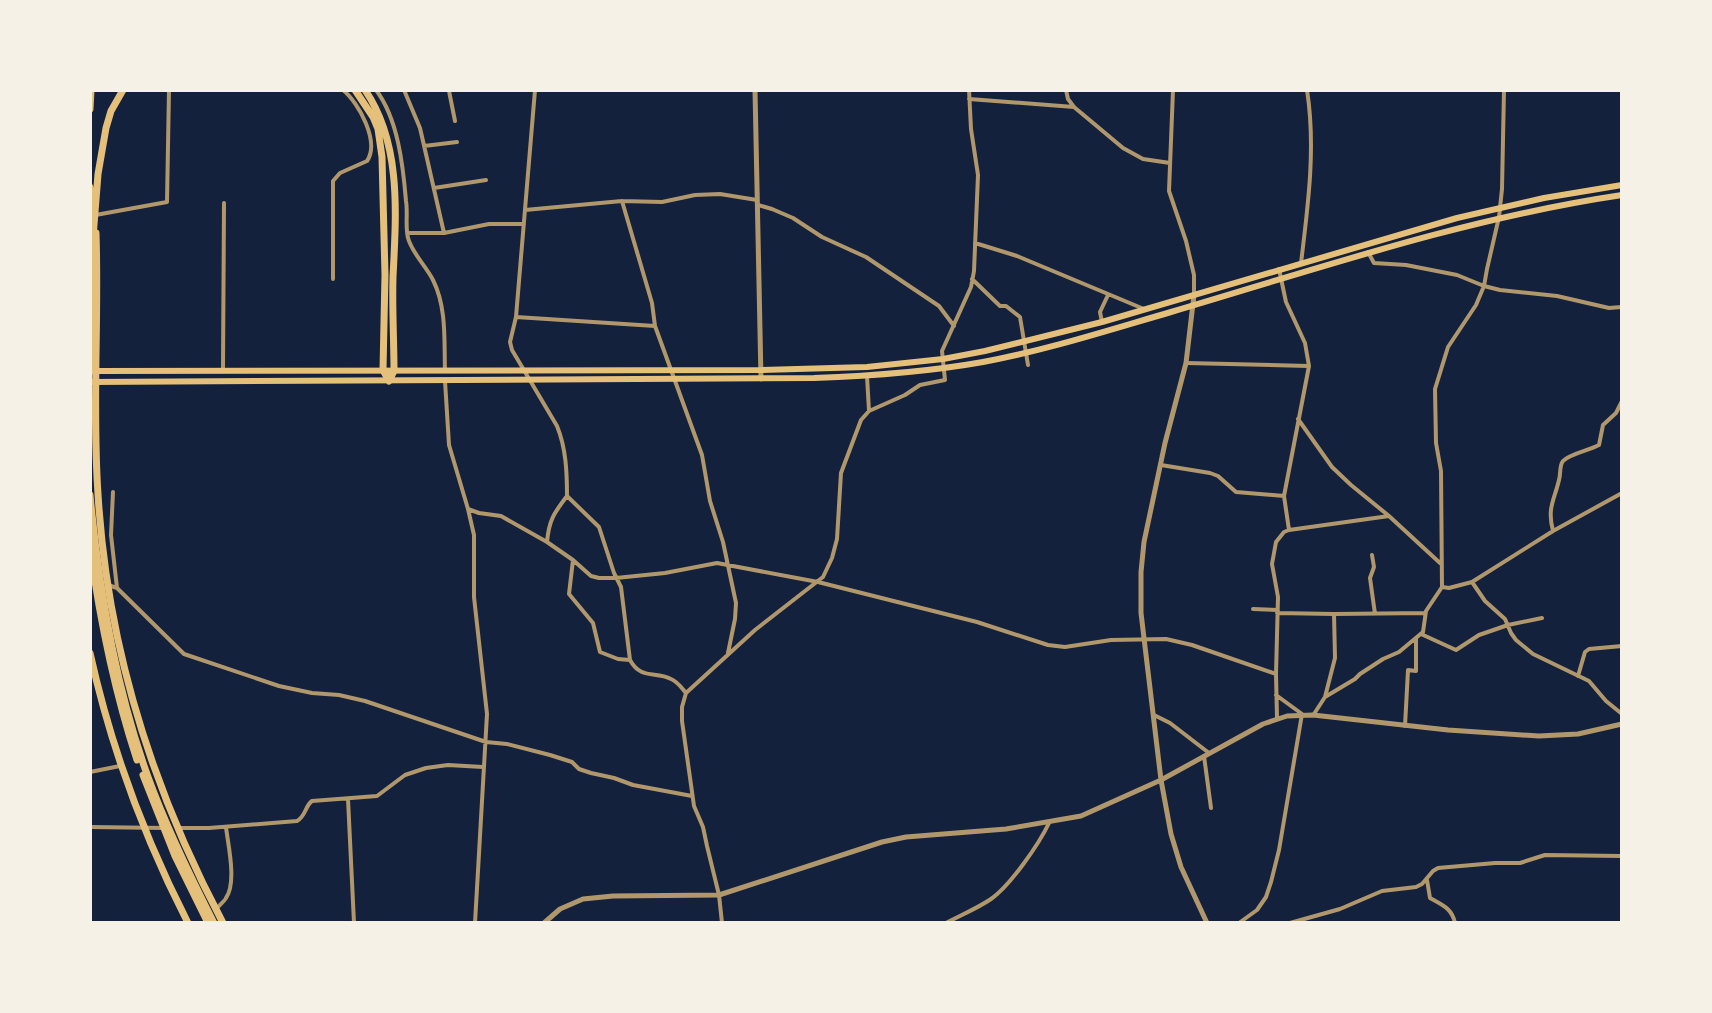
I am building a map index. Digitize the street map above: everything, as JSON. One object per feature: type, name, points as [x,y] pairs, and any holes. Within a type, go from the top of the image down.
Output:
[{"type":"highway","points":[[90,109],[91,90]]},
{"type":"highway","points":[[123,90],[106,128],[93,221],[92,371],[101,537],[115,631],[136,717],[162,794],[223,923]]},
{"type":"highway","points":[[355,90],[378,129],[382,157],[385,275],[383,370],[389,381]]},
{"type":"highway","points":[[365,90],[385,127],[395,191],[394,371],[389,381]]},
{"type":"highway","points":[[90,187],[93,215],[92,371]]},
{"type":"highway","points":[[90,495],[106,618],[136,739],[164,816],[211,923]]},
{"type":"highway","points":[[90,548],[109,661],[132,744],[164,831],[211,923]]},
{"type":"highway","points":[[90,653],[120,766],[143,828],[188,923]]},
{"type":"main road","points":[[92,371],[761,370],[867,367],[943,359],[1023,343],[1102,322],[1500,207],[1622,185]]},
{"type":"main road","points":[[93,382],[761,379],[867,376],[944,368],[1026,352],[1499,217],[1622,195]]},
{"type":"street","points":[[93,215],[167,202],[169,90]]},
{"type":"street","points":[[333,279],[333,181],[340,173],[367,161],[372,149],[369,132],[359,109],[343,90]]},
{"type":"street","points":[[376,90],[395,129],[407,202],[409,242],[433,279],[440,297],[445,371]]},
{"type":"street","points":[[404,90],[420,128],[444,233]]},
{"type":"street","points":[[447,90],[455,121]]},
{"type":"street","points":[[535,90],[516,317],[510,342],[523,371],[561,436],[567,496],[553,514],[547,542]]},
{"type":"street","points":[[755,90],[761,379]]},
{"type":"street","points":[[722,923],[719,895],[704,831],[692,796],[682,721],[686,693],[755,630],[823,577],[837,539],[841,473],[861,420],[869,411],[920,385],[945,380],[942,351],[971,287],[975,243],[978,175],[969,90]]},
{"type":"street","points":[[1066,90],[1074,107],[1123,148],[1143,159],[1170,163]]},
{"type":"street","points":[[1173,90],[1169,191],[1194,275],[1194,305],[1186,363],[1144,542],[1141,613],[1161,780],[1174,848],[1207,923]]},
{"type":"street","points":[[1301,263],[1309,195],[1311,112],[1307,90]]},
{"type":"street","points":[[1325,697],[1399,652],[1423,632],[1425,613],[1442,587],[1441,471],[1436,443],[1435,389],[1448,347],[1476,305],[1484,286],[1502,189],[1504,90]]},
{"type":"street","points":[[969,99],[1074,107]]},
{"type":"street","points":[[424,146],[457,142]]},
{"type":"street","points":[[434,188],[486,180]]},
{"type":"street","points":[[525,210],[622,201],[662,202],[695,195],[720,194],[758,203],[866,257],[939,306],[954,326]]},
{"type":"street","points":[[622,201],[652,303],[655,326],[702,455],[710,501],[723,542],[736,603],[728,655]]},
{"type":"street","points":[[223,370],[224,203]]},
{"type":"street","points":[[407,233],[444,233],[489,224],[524,224]]},
{"type":"street","points":[[975,243],[1017,256],[1144,309]]},
{"type":"street","points":[[1368,252],[1374,263],[1406,265],[1457,275],[1500,290],[1557,296],[1609,308],[1622,307]]},
{"type":"street","points":[[1279,269],[1286,302],[1305,343],[1309,366],[1284,496],[1289,530]]},
{"type":"street","points":[[972,279],[1000,306],[1006,306],[1020,317],[1028,365]]},
{"type":"street","points":[[1102,322],[1100,312],[1108,295]]},
{"type":"street","points":[[516,317],[655,326]]},
{"type":"street","points":[[1186,363],[1309,366]]},
{"type":"street","points":[[867,376],[869,411]]},
{"type":"street","points":[[445,381],[449,445],[474,535],[474,597],[486,693],[475,923]]},
{"type":"street","points":[[1553,531],[1550,519],[1561,463],[1599,445],[1603,425],[1616,413],[1622,401]]},
{"type":"street","points":[[1298,419],[1332,467],[1440,563]]},
{"type":"street","points":[[1161,465],[1210,473],[1236,492],[1284,496]]},
{"type":"street","points":[[113,492],[111,535],[117,588]]},
{"type":"street","points":[[1442,587],[1472,582],[1553,531],[1622,493]]},
{"type":"street","points":[[567,496],[599,527],[621,587],[630,660],[635,669],[673,679],[686,693]]},
{"type":"street","points":[[468,509],[501,516],[547,542],[591,576],[599,578],[665,573],[717,563],[818,582],[977,622],[1048,645],[1065,647],[1111,640],[1166,639],[1276,674]]},
{"type":"street","points":[[1277,718],[1278,597],[1272,564],[1276,542],[1289,530],[1389,516]]},
{"type":"street","points":[[1372,555],[1374,567],[1370,578],[1375,614]]},
{"type":"street","points":[[573,560],[569,594],[593,623],[600,652],[630,660]]},
{"type":"street","points":[[1472,582],[1476,591],[1505,619],[1516,640],[1533,654],[1589,681],[1622,714]]},
{"type":"street","points":[[90,587],[108,585],[117,588],[184,654],[279,686],[365,701],[486,742],[550,755],[572,762],[579,769],[633,785],[692,796]]},
{"type":"street","points":[[1253,609],[1334,614],[1425,613]]},
{"type":"street","points":[[1313,715],[1325,697],[1335,658],[1334,614]]},
{"type":"street","points":[[1418,636],[1456,650],[1479,635],[1542,618]]},
{"type":"street","points":[[1405,726],[1408,670],[1416,671],[1418,636]]},
{"type":"street","points":[[1578,676],[1585,652],[1589,649],[1622,646]]},
{"type":"street","points":[[1276,695],[1302,714]]},
{"type":"street","points":[[544,923],[560,909],[583,899],[719,895],[882,842],[906,837],[1006,829],[1081,816],[1161,780],[1277,718],[1302,714],[1405,726],[1539,736],[1578,734],[1622,724]]},
{"type":"street","points":[[1239,923],[1257,910],[1271,882],[1302,714]]},
{"type":"street","points":[[1154,715],[1170,723],[1206,755],[1211,808]]},
{"type":"street","points":[[90,827],[226,827],[297,821],[312,801],[377,796],[414,771],[448,765],[483,767]]},
{"type":"street","points":[[90,772],[120,766]]},
{"type":"street","points":[[348,799],[354,923]]},
{"type":"street","points":[[946,923],[1002,890],[1040,843],[1049,823]]},
{"type":"street","points":[[216,909],[230,890],[226,827]]},
{"type":"street","points":[[1290,923],[1340,909],[1382,891],[1416,887],[1438,868],[1520,863],[1545,855],[1622,856]]},
{"type":"street","points":[[1427,880],[1430,898],[1448,908],[1455,923]]}]
